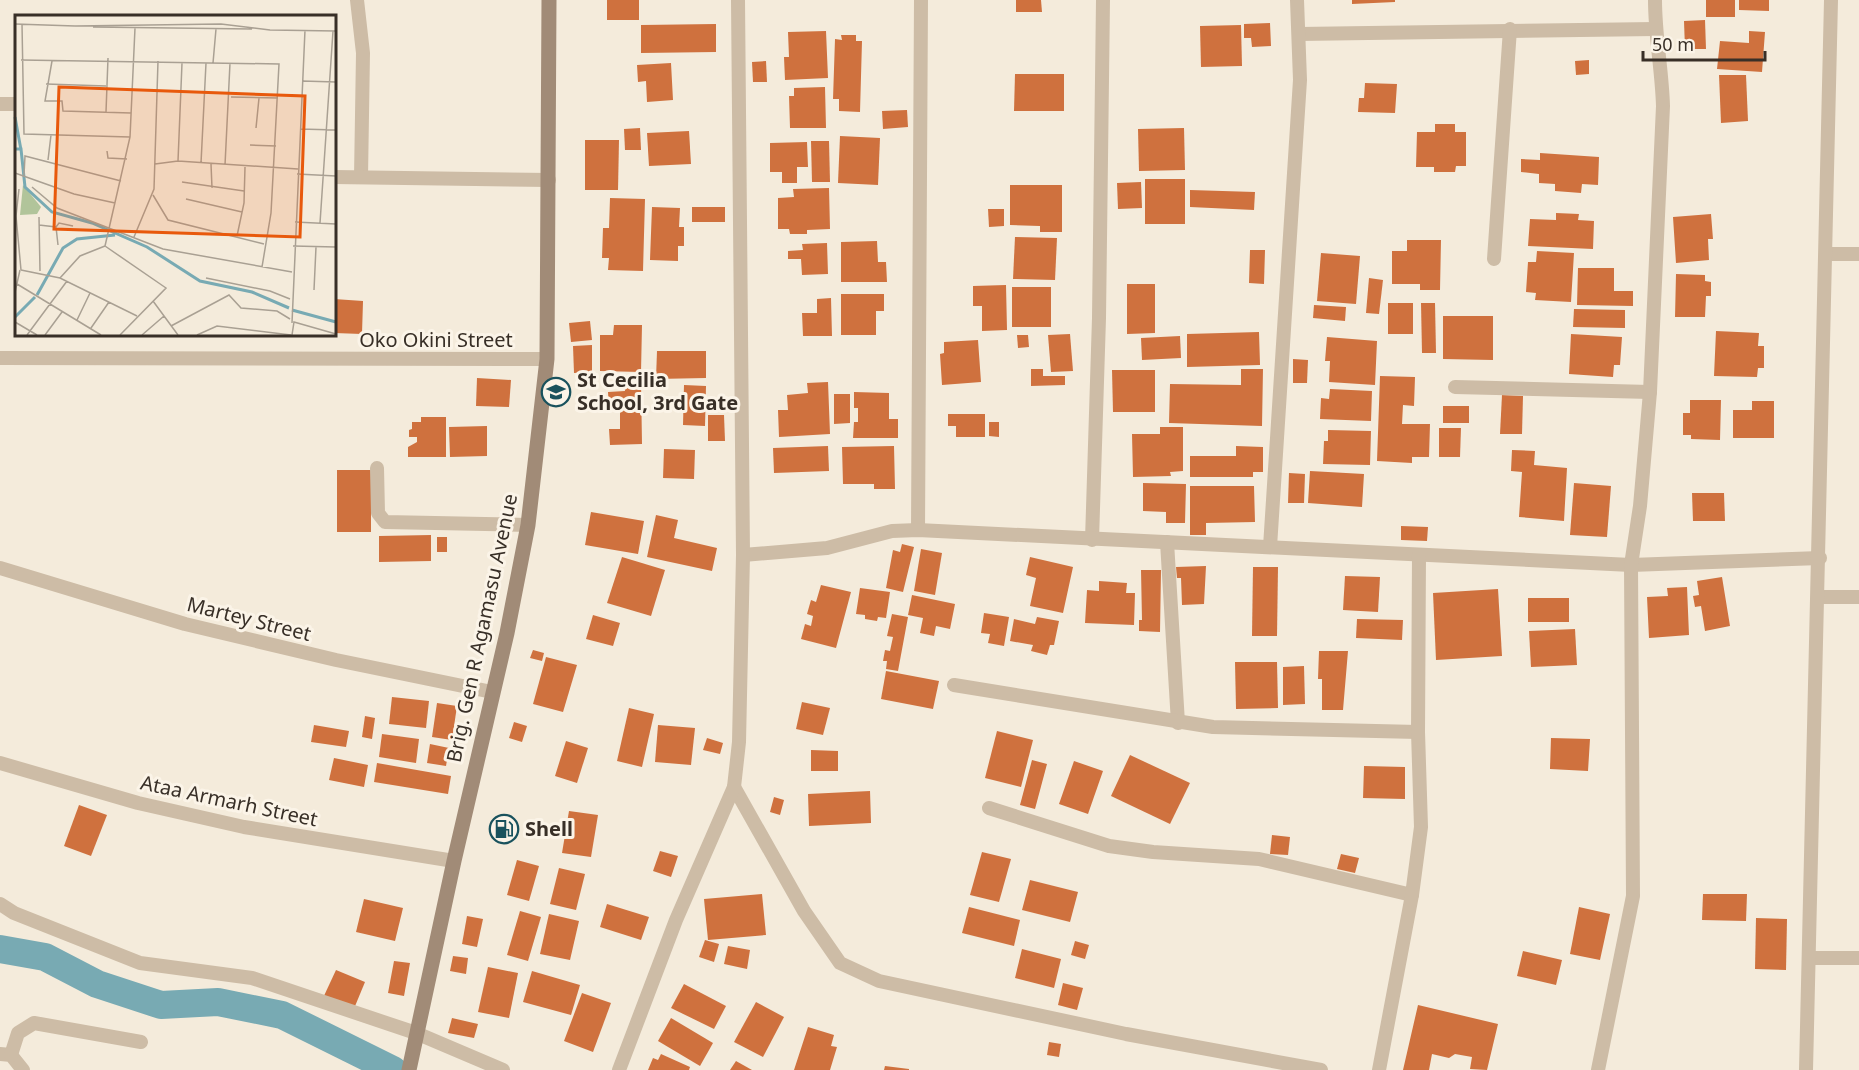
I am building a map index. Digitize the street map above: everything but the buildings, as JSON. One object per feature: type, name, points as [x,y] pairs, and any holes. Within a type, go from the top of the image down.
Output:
[{"type":"street","points":[[357,0],[363,53],[361,177]]},
{"type":"street","name":"Brig. Gen R Agamasu Avenue","points":[[409,1070],[528,525],[547,359],[549,0]]},
{"type":"street","points":[[619,1070],[676,920],[734,787],[742,712],[739,654],[743,555],[738,0]]},
{"type":"street","points":[[918,531],[921,0]]},
{"type":"street","points":[[1092,540],[1099,318],[1103,0]]},
{"type":"street","points":[[1270,547],[1300,81],[1297,0]]},
{"type":"street","points":[[1598,1070],[1633,896],[1631,565],[1640,506],[1650,392],[1663,106],[1662,72],[1655,29],[1655,0]]},
{"type":"street","points":[[1806,1070],[1820,558],[1831,0]]},
{"type":"street","points":[[1299,34],[1510,29],[1655,29]]},
{"type":"street","points":[[1494,259],[1510,29]]},
{"type":"street","points":[[336,177],[549,180]]},
{"type":"street","points":[[1826,254],[1859,254]]},
{"type":"street","name":"Oko Okini Street","points":[[0,358],[547,359]]},
{"type":"street","points":[[1455,387],[1650,392]]},
{"type":"street","points":[[377,468],[378,513],[385,522],[528,525]]},
{"type":"street","points":[[743,555],[827,548],[892,531],[918,531],[1631,565],[1820,558]]},
{"type":"street","points":[[1167,542],[1178,723]]},
{"type":"street","points":[[1379,1070],[1412,895],[1421,827],[1418,732],[1419,555]]},
{"type":"street","name":"Martey Street","points":[[0,568],[186,624],[336,660],[492,692]]},
{"type":"street","points":[[1819,597],[1859,597]]},
{"type":"street","points":[[954,685],[1213,727],[1418,732]]},
{"type":"street","name":"Ataa Armarh Street","points":[[0,763],[138,803],[244,827],[454,861]]},
{"type":"street","points":[[734,787],[804,911],[840,963],[853,972],[888,983],[1102,1029],[1321,1070]]},
{"type":"street","points":[[989,808],[1109,846],[1153,852],[1259,859],[1412,895]]},
{"type":"street","points":[[0,904],[14,913],[140,963],[252,978],[503,1070]]},
{"type":"street","points":[[1810,958],[1859,958]]},
{"type":"street","points":[[23,1070],[6,1054],[18,1033],[34,1023],[141,1042]]},
{"type":"waterway","points":[[0,949],[45,957],[97,984],[161,1005],[218,1002],[282,1015],[393,1070]]},
{"type":"place","name":"St Cecilia School, 3rd Gate","points":[[556,392]]},
{"type":"place","name":"Shell","points":[[504,829]]}]
